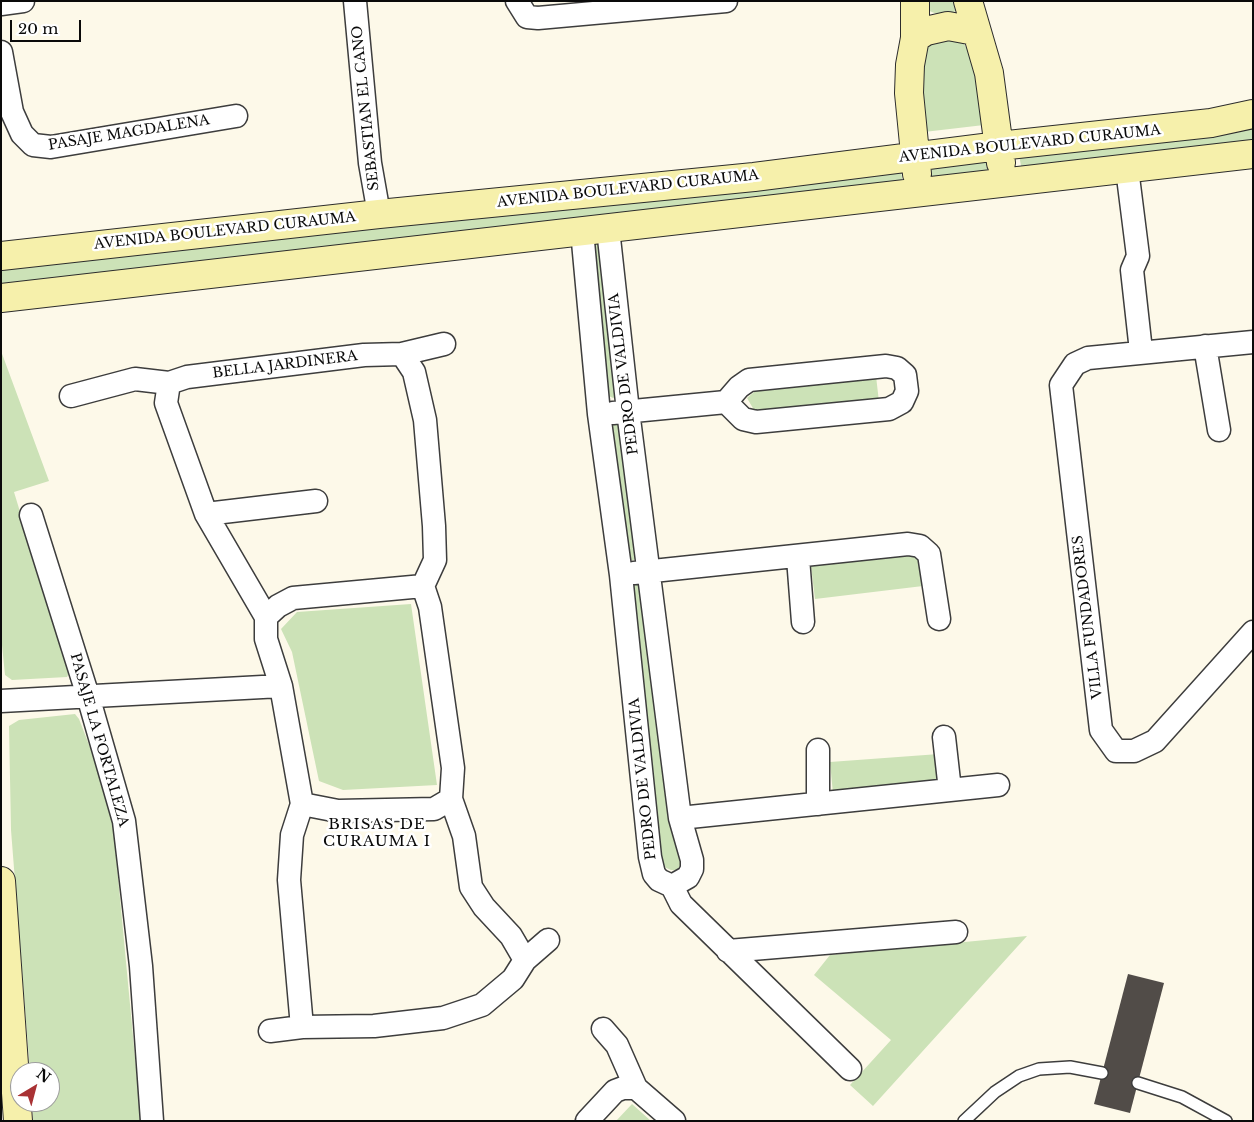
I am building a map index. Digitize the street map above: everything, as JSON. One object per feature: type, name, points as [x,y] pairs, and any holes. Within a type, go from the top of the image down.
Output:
[{"type":"street","points":[[1,4],[23,1]]},
{"type":"street","name":"SEBASTIAN EL CANO","points":[[355,1],[370,163],[379,214]]},
{"type":"street","points":[[517,1],[527,16],[538,18],[726,1]]},
{"type":"street","points":[[915,1],[915,38],[910,65],[910,94],[919,192]]},
{"type":"street","points":[[968,1],[975,31],[989,73],[1003,182]]},
{"type":"street","points":[[915,38],[926,31],[948,26],[975,31]]},
{"type":"street","name":"PASAJE MAGDALENA","points":[[1,52],[12,112],[22,134],[33,145],[51,147],[236,116]]},
{"type":"street","name":"AVENIDA BOULEVARD CURAUMA","points":[[1,256],[379,214],[754,176],[999,146],[1211,123],[1253,114]]},
{"type":"street","points":[[1,298],[1253,154]]},
{"type":"street","points":[[1120,170],[1123,258],[1132,270],[1141,351]]},
{"type":"street","name":"PEDRO DE VALDIVIA","points":[[595,230],[628,411],[680,818],[692,860],[692,869],[688,877],[672,886],[659,880],[654,874],[650,857],[621,575],[599,414],[595,230]]},
{"type":"street","name":"VILLA FUNDADORES","points":[[1253,342],[1141,351],[1088,358],[1075,364],[1061,385],[1101,730],[1116,750],[1134,751],[1155,741],[1253,632]]},
{"type":"street","name":"BELLA JARDINERA","points":[[70,396],[135,379],[169,383],[187,377],[364,355],[402,354],[444,344]]},
{"type":"street","points":[[1205,346],[1220,430]]},
{"type":"street","points":[[402,354],[414,372],[426,420],[434,526],[434,560],[422,586],[430,607],[451,758],[451,799],[464,836],[471,887],[484,907],[512,936],[525,960]]},
{"type":"street","points":[[599,414],[726,402],[739,387],[749,380],[886,366],[897,368],[905,376],[907,391],[902,402],[889,409],[756,422],[743,419],[726,402]]},
{"type":"street","points":[[169,383],[166,403],[206,514],[266,617],[266,639],[281,686],[302,804],[292,835],[289,880],[302,1027]]},
{"type":"street","points":[[206,514],[316,501]]},
{"type":"street","name":"PASAJE LA FORTALEZA","points":[[31,515],[88,696],[124,821],[142,966],[152,1121]]},
{"type":"street","points":[[621,575],[798,558],[908,544],[920,546],[930,554],[939,620]]},
{"type":"street","points":[[798,558],[803,622]]},
{"type":"street","points":[[266,617],[278,606],[293,598],[422,586]]},
{"type":"street","points":[[1,701],[281,686]]},
{"type":"street","points":[[944,737],[950,790]]},
{"type":"street","points":[[818,750],[818,804]]},
{"type":"street","points":[[680,818],[998,785]]},
{"type":"street","points":[[302,804],[338,811],[434,809],[451,799]]},
{"type":"street","points":[[1,881],[18,1121]]},
{"type":"street","points":[[672,886],[681,904],[850,1069]]},
{"type":"street","points":[[728,951],[956,932]]},
{"type":"street","points":[[270,1031],[302,1027],[374,1026],[443,1018],[482,1005],[513,979],[525,960],[548,940]]},
{"type":"street","points":[[603,1029],[617,1045],[636,1088],[674,1121]]},
{"type":"street","points":[[587,1121],[615,1091],[623,1088],[636,1088]]},
{"type":"lane","points":[[964,1121],[995,1092],[1019,1076],[1055,1067],[1070,1067],[1102,1073]]},
{"type":"lane","points":[[1138,1083],[1182,1097],[1226,1121]]},
{"type":"green space","points":[[926,1],[955,1],[956,11],[942,16],[927,10]]},
{"type":"green space","points":[[955,38],[964,44],[971,55],[984,125],[924,132],[919,85],[923,51],[929,42]]},
{"type":"green space","points":[[1253,125],[1253,144],[1022,171],[1019,155]]},
{"type":"green space","points":[[986,161],[988,176],[932,182],[930,168]]},
{"type":"green space","points":[[900,168],[904,186],[1,284],[1,270]]},
{"type":"green space","points":[[602,241],[616,397],[613,398],[609,396],[590,243]]},
{"type":"green space","points":[[1,351],[49,481],[14,492],[69,673],[67,677],[12,680],[5,675],[1,635]]},
{"type":"green space","points":[[876,376],[879,402],[754,410],[747,398],[760,387]]},
{"type":"green space","points":[[619,417],[636,559],[633,560],[630,560],[611,419]]},
{"type":"green space","points":[[919,554],[923,586],[815,599],[811,566]]},
{"type":"green space","points":[[630,582],[641,583],[666,798],[684,864],[679,870],[671,870],[662,866]]},
{"type":"green space","points":[[411,604],[437,785],[343,790],[319,781],[292,652],[281,629],[297,612]]},
{"type":"green space","points":[[75,714],[79,719],[98,768],[113,824],[141,1121],[33,1121],[33,1112],[60,1112],[60,1062],[29,1062],[11,830],[9,726],[19,720]]},
{"type":"green space","points":[[939,754],[939,784],[833,794],[830,762]]},
{"type":"green space","points":[[1027,936],[873,1106],[850,1085],[891,1040],[814,975],[830,955]]},
{"type":"green space","points":[[632,1104],[651,1121],[616,1121]]},
{"type":"building","points":[[1128,974],[1164,983],[1130,1113],[1094,1104]]},
{"type":"district","name":"BRISAS DE CURAUMA I","points":[[377,834]]}]
